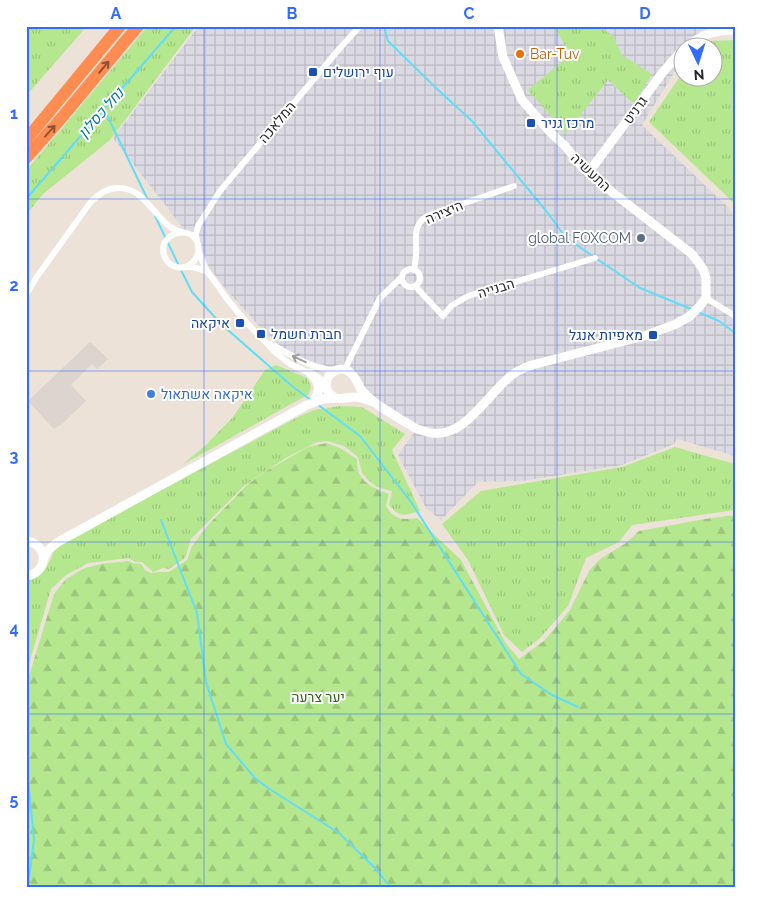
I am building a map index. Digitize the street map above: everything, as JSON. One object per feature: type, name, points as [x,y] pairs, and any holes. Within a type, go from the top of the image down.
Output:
[{"type":"highway","points":[[26,140],[120,26]]},
{"type":"highway","points":[[26,158],[138,26]]},
{"type":"highway","points":[[26,130],[95,56]]},
{"type":"street","name":"המלאכה","points":[[197,242],[196,230],[200,222],[230,178],[360,26]]},
{"type":"street","name":"התעשיה","points":[[498,26],[503,57],[522,100],[583,168],[692,254],[703,269],[706,278],[706,298]]},
{"type":"street","name":"גרניט","points":[[697,38],[712,29],[720,31],[735,30]]},
{"type":"street","name":"גרניט","points":[[589,172],[674,59]]},
{"type":"street","name":"היצירה","points":[[414,270],[416,234],[419,222],[428,216],[514,186]]},
{"type":"street","points":[[26,295],[90,203],[106,190],[117,187],[129,189],[139,194],[171,228],[190,235],[197,242],[202,262],[242,317],[284,360],[320,378],[326,385],[329,394],[335,398]]},
{"type":"street","points":[[162,220],[166,229],[163,248],[168,262],[177,267],[198,268],[210,274]]},
{"type":"street","name":"המלאכה","points":[[182,233],[200,222]]},
{"type":"street","points":[[165,243],[171,235],[182,233]]},
{"type":"street","points":[[185,267],[194,262],[199,252]]},
{"type":"street","name":"הבנייה","points":[[415,286],[443,316],[451,306],[468,296],[595,258]]},
{"type":"street","points":[[307,405],[323,391],[329,374],[340,370],[380,298],[408,270],[414,270],[419,273],[419,284],[410,288],[403,283],[402,277]]},
{"type":"street","points":[[264,340],[304,362],[325,369],[340,370],[353,374],[363,392],[373,402],[416,429],[432,433],[454,429],[465,422],[512,375],[532,365],[665,329],[690,316],[706,298],[735,316]]},
{"type":"street","points":[[310,373],[316,378],[318,385],[319,392],[315,398]]},
{"type":"street","points":[[347,398],[355,390],[356,380]]},
{"type":"street","points":[[27,576],[33,575],[39,570],[50,549],[58,542],[307,405],[323,399],[335,398],[358,397],[373,402]]},
{"type":"street","points":[[30,541],[45,544],[58,542]]},
{"type":"street","points":[[30,541],[41,550],[44,558]]},
{"type":"shaded area","points":[[199,26],[703,26],[696,38],[674,38],[674,73],[642,125],[735,214],[735,456],[677,439],[674,444],[622,465],[523,481],[478,482],[441,520],[426,508],[398,455],[418,427],[365,390],[350,369],[330,367],[304,359],[281,347],[229,293],[209,267],[198,236],[183,228],[113,138]]},
{"type":"shaded area","points":[[90,342],[108,359],[97,369],[92,364],[71,385],[86,401],[54,429],[28,401]]},
{"type":"green space","points":[[26,26],[87,26],[26,96]]},
{"type":"green space","points":[[148,26],[196,26],[110,140],[43,194],[26,215],[26,171]]},
{"type":"green space","points":[[550,26],[599,26],[613,36],[622,55],[652,74],[634,104],[608,80],[566,133],[528,90],[571,54],[554,28]]},
{"type":"green space","points":[[724,40],[735,40],[735,204],[649,122],[674,85],[674,88],[724,88]]},
{"type":"green space","points":[[276,365],[307,378],[311,386],[309,394],[182,465],[206,445],[233,417],[265,370]]},
{"type":"green space","points":[[340,406],[362,407],[405,434],[392,450],[420,511],[406,515],[397,512],[389,505],[392,491],[377,487],[368,480],[362,473],[358,457],[344,446],[327,441],[317,442],[284,459],[244,486],[191,539],[185,558],[169,569],[163,568],[153,572],[142,562],[135,562],[129,558],[88,563],[66,575],[51,589],[26,674],[26,581],[37,576],[46,568],[56,546],[298,417],[314,410]]},
{"type":"green space","name":"יער צרעה","points":[[326,443],[340,448],[357,459],[357,467],[362,478],[376,489],[389,494],[386,506],[392,514],[403,519],[417,518],[461,560],[505,642],[519,659],[544,641],[570,610],[589,571],[600,559],[626,543],[639,531],[735,515],[735,887],[26,887],[26,686],[54,594],[66,579],[85,568],[101,564],[129,561],[141,564],[145,570],[151,573],[169,572],[187,560],[192,546],[209,524],[248,484],[308,447]]},
{"type":"green space","points":[[675,447],[735,464],[735,510],[632,525],[619,542],[586,558],[568,606],[540,638],[522,652],[504,635],[468,560],[442,524],[481,491],[622,467]]},
{"type":"waterway","name":"נחל כסלון","points":[[26,199],[176,26]]},
{"type":"waterway","points":[[384,26],[388,41],[472,121],[566,238],[593,256]]},
{"type":"waterway","points":[[104,109],[147,198]]},
{"type":"waterway","points":[[155,216],[179,266]]},
{"type":"waterway","points":[[597,259],[640,288],[691,309]]},
{"type":"waterway","points":[[181,270],[192,292],[221,324],[293,387],[311,400]]},
{"type":"waterway","points":[[698,312],[719,321],[735,333]]},
{"type":"waterway","points":[[317,404],[360,436],[411,502],[521,674],[552,695],[578,707]]},
{"type":"waterway","points":[[161,520],[197,613],[206,682],[226,744],[255,778],[339,833],[376,869],[390,887]]},
{"type":"waterway","points":[[26,759],[34,839],[28,887]]},
{"type":"place","name":"Bar-Tuv","points":[[520,54]]},
{"type":"place","name":"עוף ירושלים","points":[[313,72]]},
{"type":"place","name":"מרכז גניר","points":[[531,123]]},
{"type":"place","name":"global FOXCOM","points":[[641,238]]},
{"type":"place","name":"איקאה","points":[[240,323]]},
{"type":"place","name":"חברת חשמל","points":[[261,334]]},
{"type":"place","name":"מאפיות אנגל","points":[[653,335]]},
{"type":"place","name":"איקאה אשתאול","points":[[151,394]]}]
